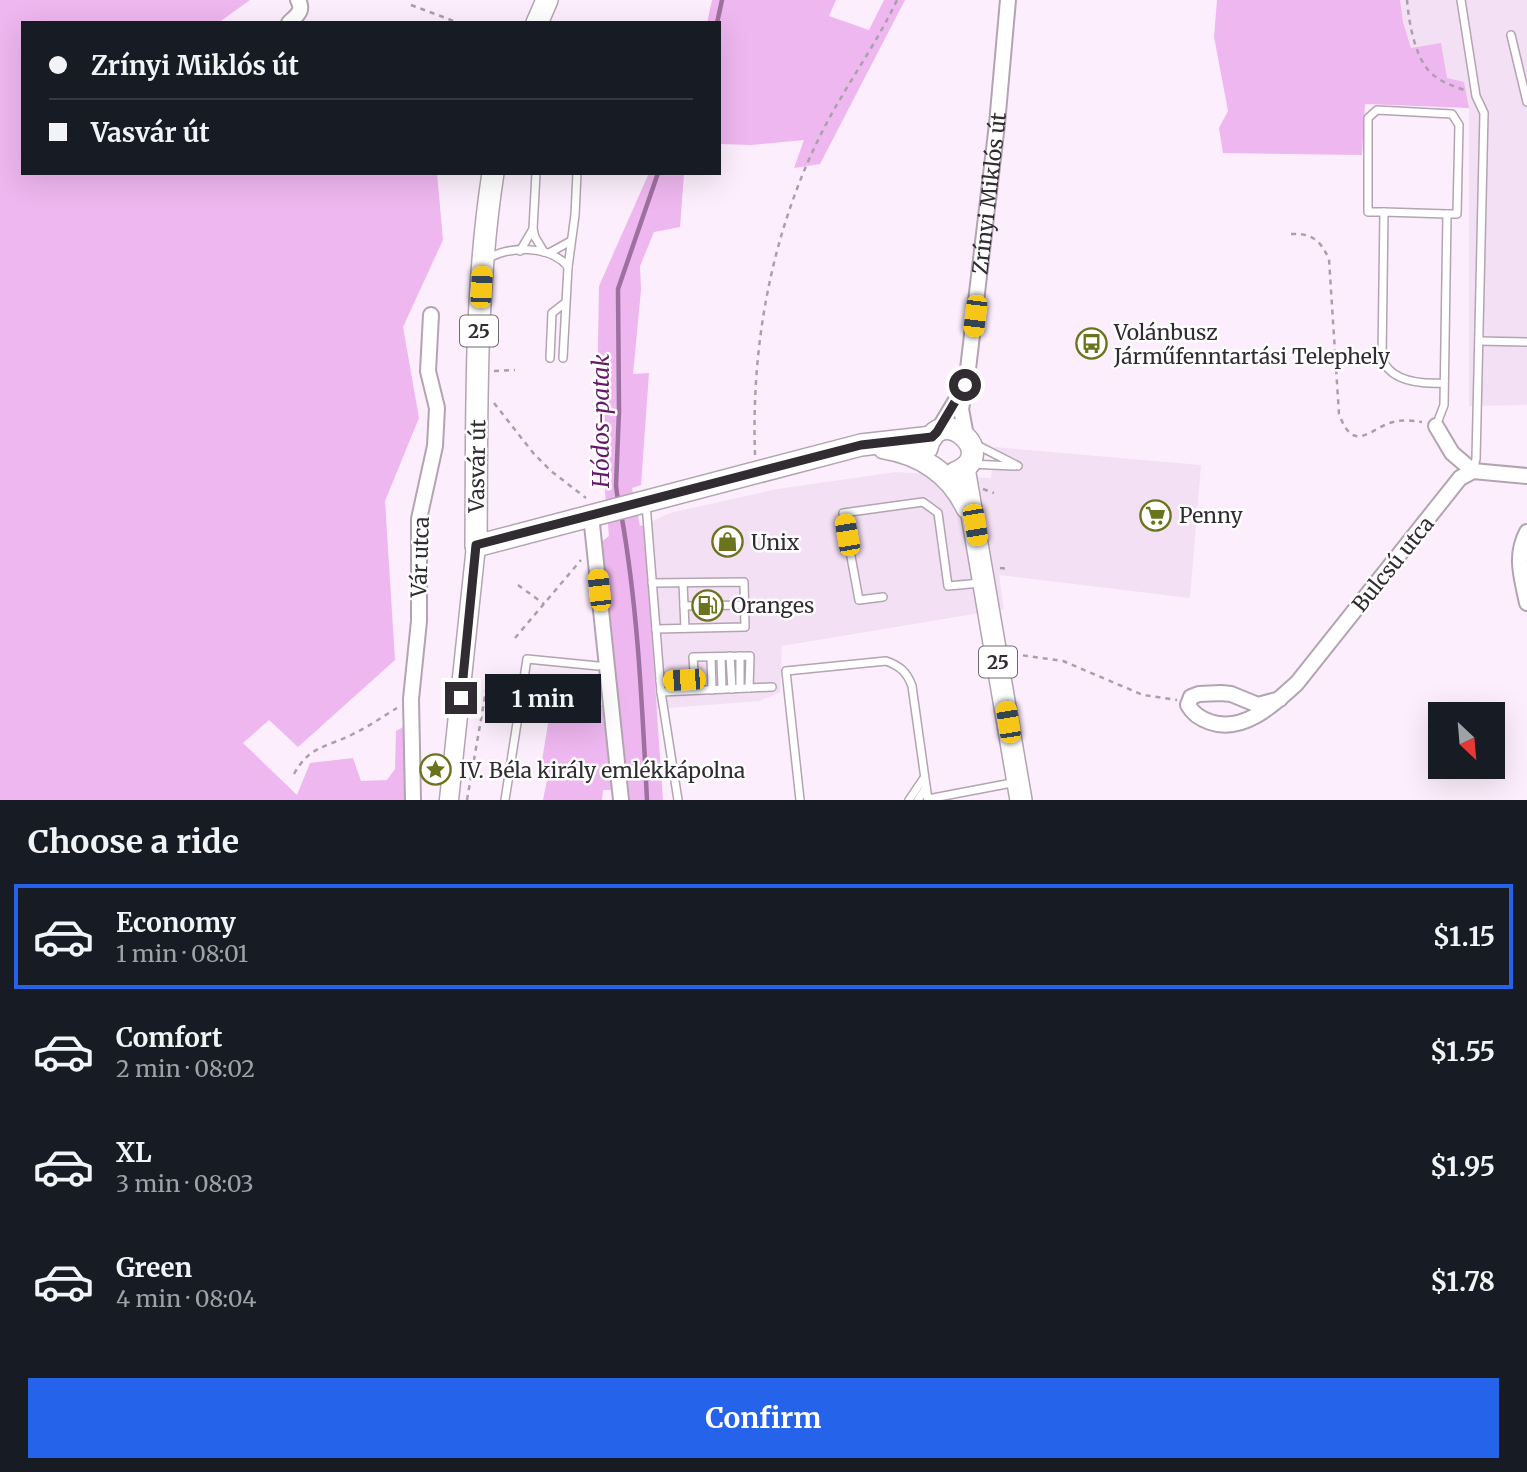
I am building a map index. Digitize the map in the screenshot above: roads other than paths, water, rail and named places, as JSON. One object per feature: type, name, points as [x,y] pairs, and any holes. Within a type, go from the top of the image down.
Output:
[{"type":"main road","points":[[538,21],[547,0]]},
{"type":"main road","name":"Vasvár út","points":[[476,545],[482,262],[493,175]]},
{"type":"main road","name":"25","points":[[476,545],[595,510],[642,501],[861,445],[934,435],[952,429],[967,439],[972,453],[966,466],[1020,791]]},
{"type":"main road","points":[[934,435],[926,450],[935,468],[952,474],[966,466]]},
{"type":"main road","name":"25","points":[[861,445],[919,457],[935,468],[961,494],[975,525]]},
{"type":"main road","name":"25","points":[[477,490],[488,522],[498,529],[519,534]]},
{"type":"street","points":[[291,21],[300,12],[298,0]]},
{"type":"street","name":"Zrínyi Miklós út","points":[[967,439],[961,410],[997,124],[1008,0]]},
{"type":"street","name":"Vár utca","points":[[413,800],[411,699],[419,621],[419,519],[435,446],[437,408],[428,372],[431,315]]},
{"type":"street","name":"Zrínyi Miklós út","points":[[934,435],[965,385]]},
{"type":"street","points":[[1436,426],[1452,453],[1473,471],[1527,476]]},
{"type":"street","name":"Bulcsú utca","points":[[1280,699],[1258,705],[1231,694],[1207,693],[1191,697],[1188,702],[1191,711],[1199,717],[1215,724],[1232,725],[1266,710],[1280,699],[1297,682],[1460,478],[1473,471]]},
{"type":"street","points":[[595,510],[621,800]]},
{"type":"street","points":[[1527,532],[1521,542],[1520,570],[1527,603]]},
{"type":"street","name":"Vasvár út","points":[[449,800],[476,545]]},
{"type":"lane","points":[[1461,0],[1476,96],[1484,113],[1476,459],[1473,471]]},
{"type":"lane","points":[[1511,35],[1527,102]]},
{"type":"lane","points":[[1377,110],[1452,114],[1459,125],[1457,214],[1447,214],[1368,212],[1368,118],[1377,110]]},
{"type":"lane","points":[[536,175],[533,229],[546,253]]},
{"type":"lane","points":[[563,358],[577,175]]},
{"type":"lane","points":[[1384,212],[1382,358],[1390,372],[1403,378],[1443,383]]},
{"type":"lane","points":[[1436,426],[1444,405],[1447,214]]},
{"type":"lane","points":[[520,251],[533,229]]},
{"type":"lane","points":[[484,238],[489,244],[509,251]]},
{"type":"lane","points":[[546,253],[558,250],[571,241]]},
{"type":"lane","points":[[482,262],[509,251],[520,251],[557,256],[568,267]]},
{"type":"lane","points":[[551,358],[552,313],[566,302]]},
{"type":"lane","points":[[1479,341],[1527,342]]},
{"type":"lane","points":[[966,466],[1018,466],[967,439]]},
{"type":"lane","points":[[642,501],[661,692],[678,800]]},
{"type":"lane","points":[[883,597],[859,600],[844,513],[923,502],[937,513],[948,586],[985,583]]},
{"type":"lane","points":[[652,583],[744,582],[745,627],[656,629]]},
{"type":"lane","points":[[683,583],[685,628]]},
{"type":"lane","points":[[684,606],[745,605]]},
{"type":"lane","points":[[730,656],[736,689]]},
{"type":"lane","points":[[736,689],[740,656]]},
{"type":"lane","points":[[660,681],[691,677],[694,672],[694,657],[750,656],[750,688]]},
{"type":"lane","points":[[711,657],[712,690]]},
{"type":"lane","points":[[721,657],[722,689]]},
{"type":"lane","points":[[505,800],[527,659],[598,666]]},
{"type":"lane","points":[[800,800],[786,671],[886,661],[898,666],[908,675],[912,686],[928,799],[1020,791]]},
{"type":"lane","points":[[661,692],[772,687]]},
{"type":"lane","points":[[909,800],[925,777]]},
{"type":"lane","points":[[918,800],[926,788]]},
{"type":"waterway","name":"Hódos-patak","points":[[717,21],[722,0]]},
{"type":"waterway","name":"Hódos-patak","points":[[618,501],[618,289],[657,175]]},
{"type":"waterway","name":"Hódos-patak","points":[[621,513],[635,620],[647,800]]},
{"type":"place","name":"Volánbusz Járműfenntartási Telephely","points":[[1091,344]]},
{"type":"place","name":"Penny","points":[[1156,515]]},
{"type":"place","name":"Unix","points":[[728,542]]},
{"type":"place","name":"Oranges","points":[[708,605]]},
{"type":"place","name":"IV. Béla király emlékkápolna","points":[[436,770]]}]
